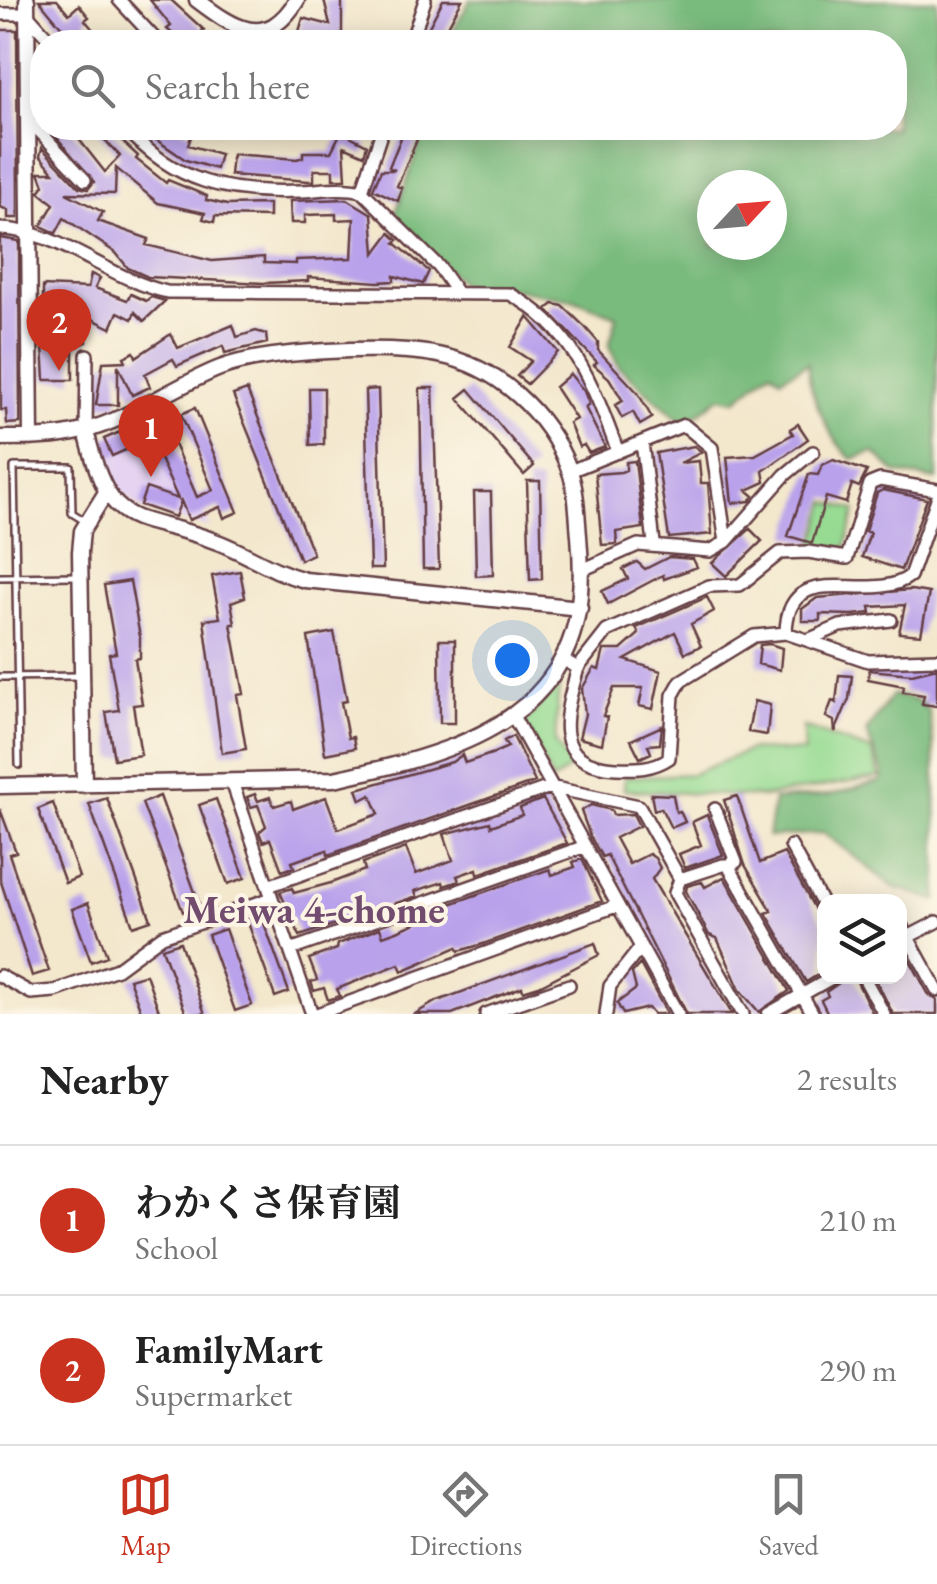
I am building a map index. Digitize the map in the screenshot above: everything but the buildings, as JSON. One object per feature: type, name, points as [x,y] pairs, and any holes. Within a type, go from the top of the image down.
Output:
[{"type":"street","points":[[119,0],[147,30]]},
{"type":"street","points":[[196,0],[241,30],[256,30],[279,23],[297,0]]},
{"type":"street","points":[[415,30],[425,0]]},
{"type":"street","points":[[0,14],[27,7]]},
{"type":"street","points":[[27,7],[43,30]]},
{"type":"street","points":[[27,7],[31,438]]},
{"type":"street","points":[[48,140],[86,180]]},
{"type":"street","points":[[140,140],[171,168],[220,188],[254,193],[362,191],[439,266],[457,292]]},
{"type":"street","points":[[362,191],[379,140]]},
{"type":"street","points":[[0,230],[30,230],[126,280],[167,292],[510,294],[554,328],[584,365],[618,452]]},
{"type":"street","points":[[0,438],[86,431],[249,358],[436,354],[485,372],[524,400],[558,444],[570,471],[582,570],[580,608],[562,659],[546,685],[513,716],[482,734],[384,769],[334,780],[0,786]]},
{"type":"street","points":[[87,355],[86,431],[105,494],[136,521],[215,541],[266,569],[305,580],[580,608]]},
{"type":"street","points":[[570,471],[684,425],[712,448],[726,542]]},
{"type":"street","points":[[642,442],[654,543]]},
{"type":"street","points":[[582,570],[638,545],[654,543],[710,550],[726,542],[784,475],[813,452]]},
{"type":"street","points":[[937,490],[880,480],[870,484],[847,558],[808,552],[780,554],[740,585],[709,586],[607,631],[578,668],[567,726],[570,751],[575,758],[600,767],[651,767],[669,758],[673,695],[681,682],[754,636],[786,633],[868,660],[937,659]]},
{"type":"street","points":[[84,785],[82,531],[105,494]]},
{"type":"street","points":[[786,633],[791,604],[798,594],[812,589],[895,584],[910,576],[937,499]]},
{"type":"street","points":[[810,639],[840,626],[892,620]]},
{"type":"street","points":[[562,659],[578,668]]},
{"type":"street","points":[[513,716],[678,1014]]},
{"type":"street","points":[[232,782],[314,1014],[616,906]]},
{"type":"street","points":[[0,976],[31,992],[55,991],[131,962],[162,936],[550,787],[638,806],[680,879]]},
{"type":"street","points":[[680,879],[736,862],[715,809]]},
{"type":"street","points":[[790,846],[817,894]]},
{"type":"street","points":[[290,950],[584,847]]},
{"type":"street","points":[[728,865],[813,1014]]},
{"type":"street","points":[[680,879],[674,893],[743,1014]]},
{"type":"street","points":[[907,936],[937,922]]},
{"type":"street","points":[[907,944],[937,990]]},
{"type":"street","points":[[606,1014],[610,986],[640,947]]},
{"type":"street","points":[[768,1014],[821,984]]},
{"type":"street","points":[[867,984],[884,1014]]},
{"type":"street","points":[[486,1014],[569,985]]},
{"type":"lane","points":[[19,765],[14,467],[71,466],[72,513],[88,522]]},
{"type":"lane","points":[[0,577],[80,576]]},
{"type":"lane","points":[[0,676],[81,676]]},
{"type":"shaded area","points":[[161,408],[210,528],[141,509],[117,488],[106,466],[102,439]]},
{"type":"green space","points":[[470,0],[937,0],[937,480],[896,473],[874,452],[852,459],[821,414],[811,387],[808,363],[781,378],[771,370],[736,400],[720,397],[692,419],[681,421],[619,367],[609,346],[617,316],[575,300],[505,287],[463,286],[395,215],[421,140],[907,140],[907,30],[454,30]]},
{"type":"green space","points":[[827,502],[856,510],[846,546],[838,551],[813,548]]},
{"type":"green space","points":[[559,682],[555,742],[571,767],[553,781],[524,724]]},
{"type":"green space","points":[[892,695],[917,701],[928,711],[935,773],[937,901],[893,887],[824,833],[768,837],[774,800],[830,795],[881,781],[883,773],[866,732]]},
{"type":"green space","points":[[803,727],[872,751],[880,777],[763,797],[624,790],[624,777],[692,774],[750,750],[804,752]]},
{"type":"place","name":"FamilyMart","points":[[59,371]]},
{"type":"place","name":"わかくさ保育園","points":[[151,477]]},
{"type":"district","name":"Meiwa 4-chome","points":[[314,909]]}]
